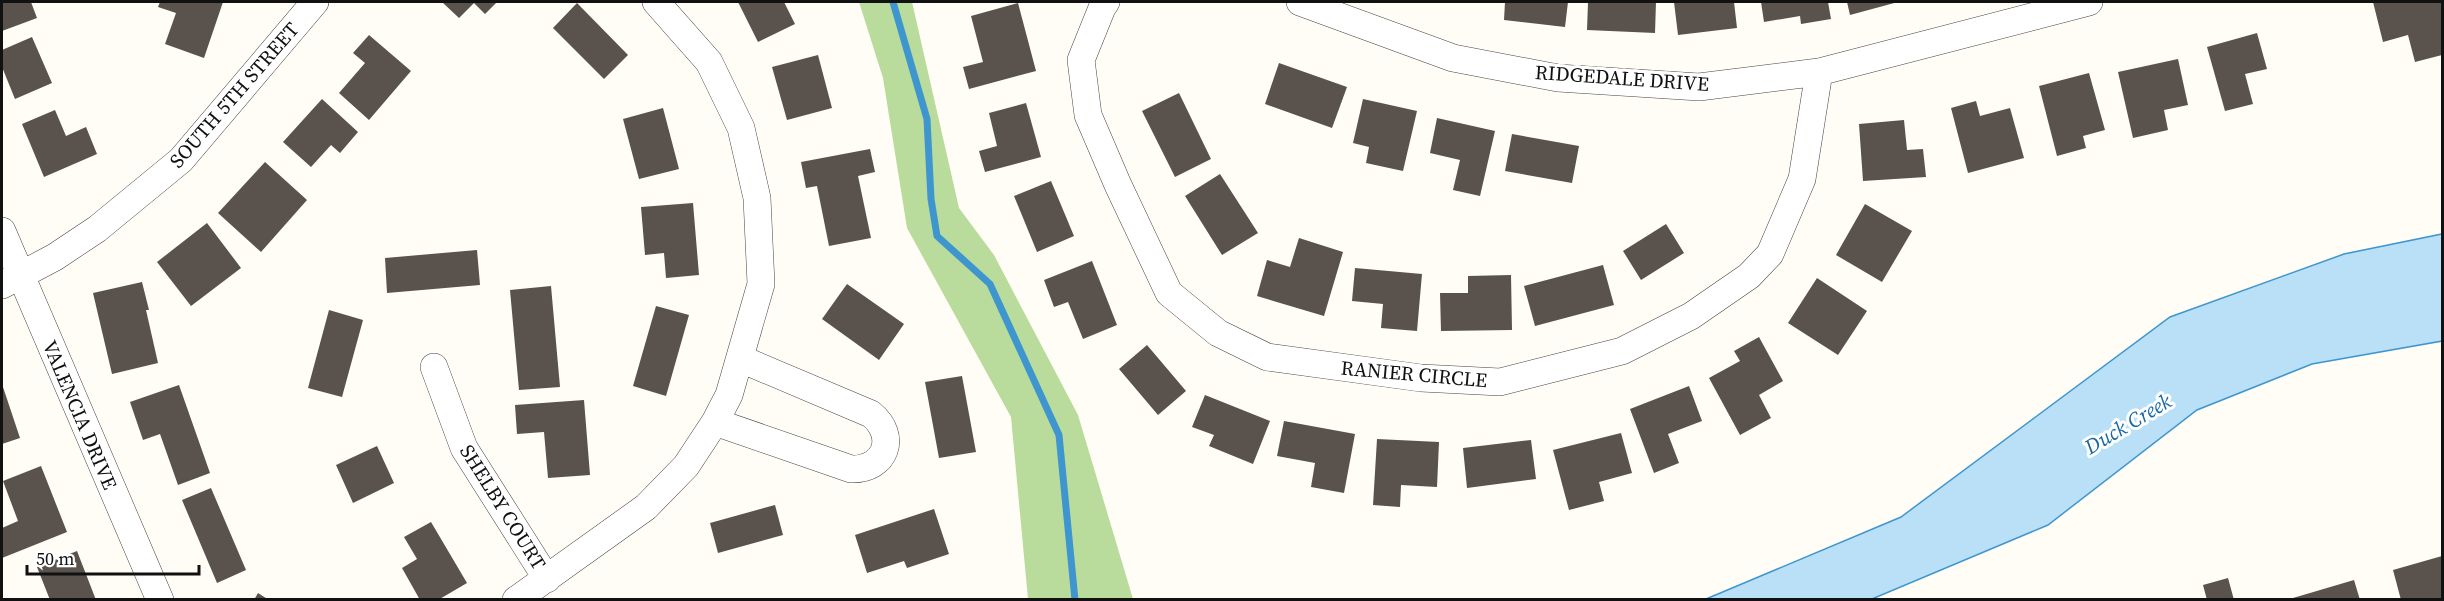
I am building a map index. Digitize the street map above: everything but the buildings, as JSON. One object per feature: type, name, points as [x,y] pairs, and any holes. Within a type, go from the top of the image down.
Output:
[{"type":"street","name":"SOUTH 5TH STREET","points":[[11,281],[97,229],[182,160],[315,2]]},
{"type":"street","points":[[516,600],[646,507],[686,466],[715,422],[729,395],[761,284],[757,198],[741,128],[709,62],[656,2]]},
{"type":"street","name":"RANIER CIRCLE","points":[[1106,2],[1081,60],[1088,115],[1169,293],[1218,333],[1267,357],[1421,378],[1500,382],[1622,351],[1691,316],[1749,276],[1770,254],[1802,179],[1819,72]]},
{"type":"street","name":"RIDGEDALE DRIVE","points":[[1300,2],[1453,58],[1558,78],[1699,87],[1819,72],[2089,2]]},
{"type":"street","name":"VALENCIA DRIVE","points":[[2,231],[11,281],[160,600]]},
{"type":"street","points":[[715,422],[851,469],[869,467],[882,455],[885,446],[883,428],[871,414],[741,359]]},
{"type":"street","name":"SHELBY COURT","points":[[434,367],[464,448],[547,579]]},
{"type":"green space","points":[[859,2],[912,2],[959,208],[994,255],[1078,415],[1133,599],[1028,599],[1011,417],[907,228],[883,78]]},
{"type":"water","name":"Duck Creek","points":[[2442,234],[2442,341],[2312,364],[2197,410],[2048,525],[1872,599],[1706,599],[1901,517],[2170,317],[2344,254]]},
{"type":"waterway","points":[[893,2],[927,119],[931,199],[937,236],[990,284],[1059,435],[1075,600]]}]
